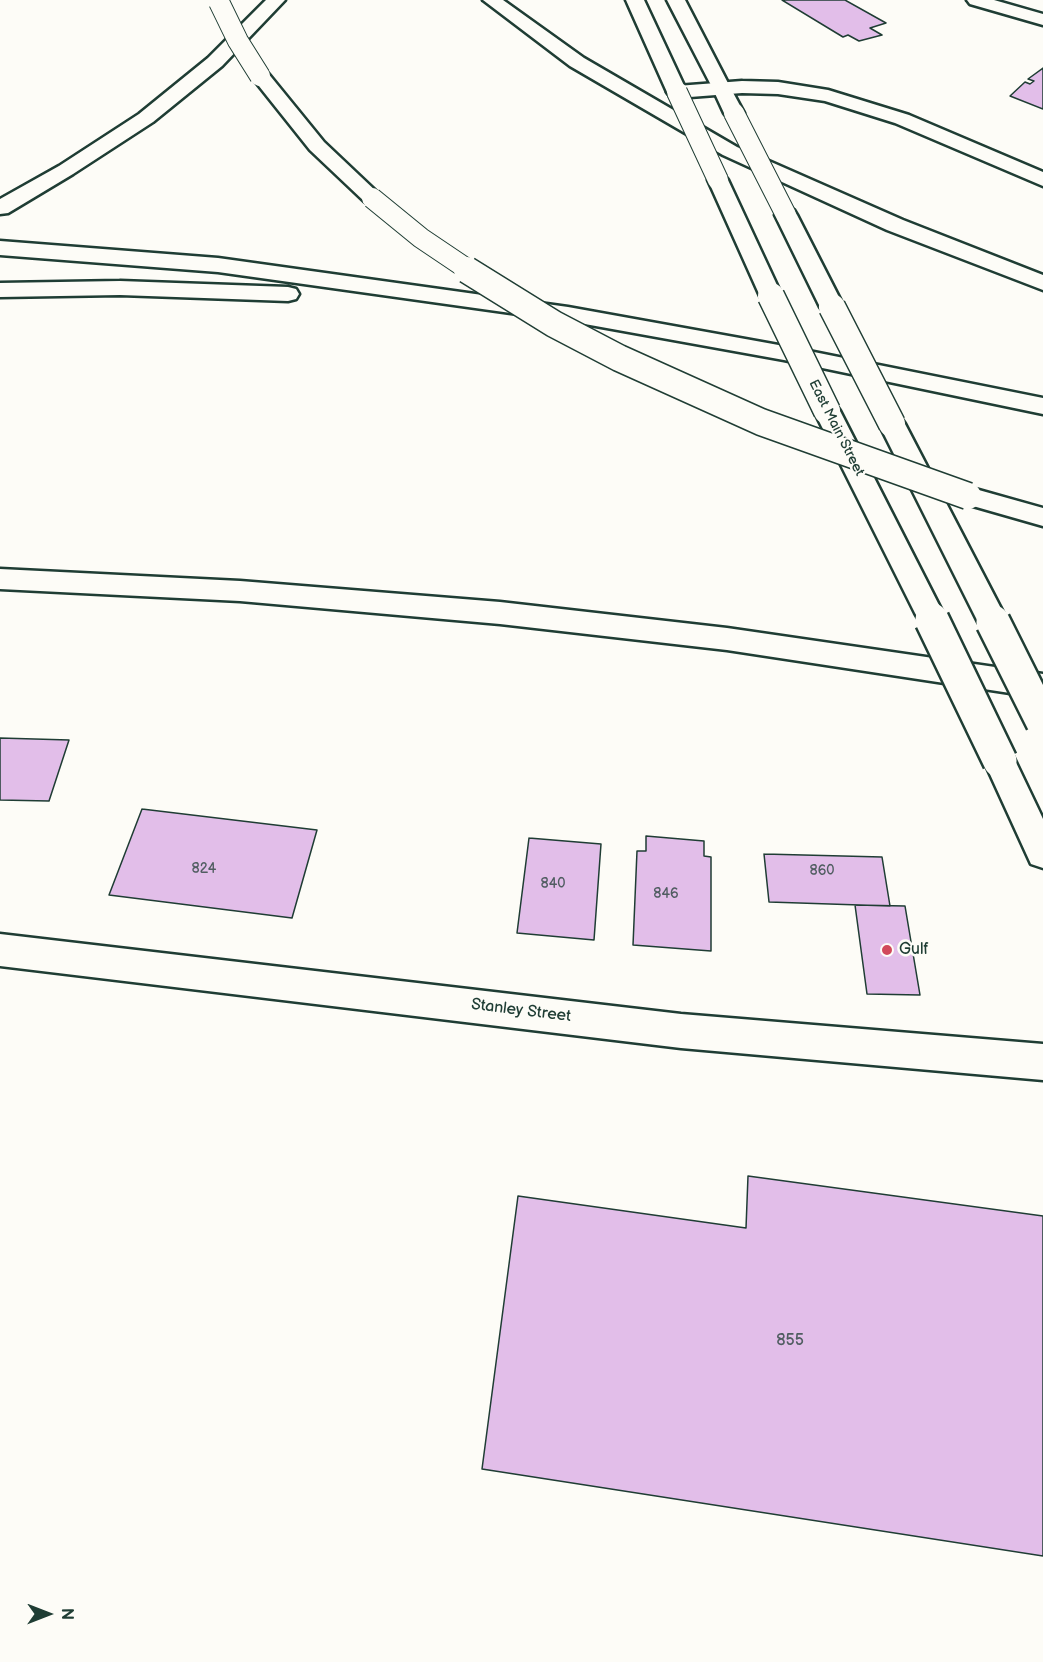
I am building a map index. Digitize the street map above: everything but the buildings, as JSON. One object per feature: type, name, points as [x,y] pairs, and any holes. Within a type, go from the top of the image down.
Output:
[{"type":"main road","points":[[4,205],[107,144],[182,90],[242,37],[276,0]]},
{"type":"main road","points":[[492,0],[577,62],[730,151],[895,225],[1043,283]]},
{"type":"main road","name":"East Main Street","points":[[635,0],[680,89],[718,180],[771,296],[929,613],[1043,854]]},
{"type":"main road","points":[[676,0],[1043,722]]},
{"type":"main road","points":[[976,0],[1043,20]]},
{"type":"main road","points":[[219,1],[238,41],[260,76],[317,146],[372,198],[421,238],[496,289],[554,324],[619,358],[761,422],[968,496],[1043,517]]},
{"type":"main road","points":[[680,89],[721,87],[796,90],[859,104],[918,125],[1043,180]]},
{"type":"main road","points":[[0,248],[135,257],[241,268],[568,314],[806,358],[1043,406]]},
{"type":"main road","points":[[0,290],[120,288],[218,290],[568,314]]},
{"type":"main road","points":[[0,579],[240,591],[511,614],[727,639],[1043,686]]},
{"type":"main road","name":"Stanley Street","points":[[0,950],[692,1032],[1043,1062]]},
{"type":"place","name":"Gulf","points":[[887,950]]}]
